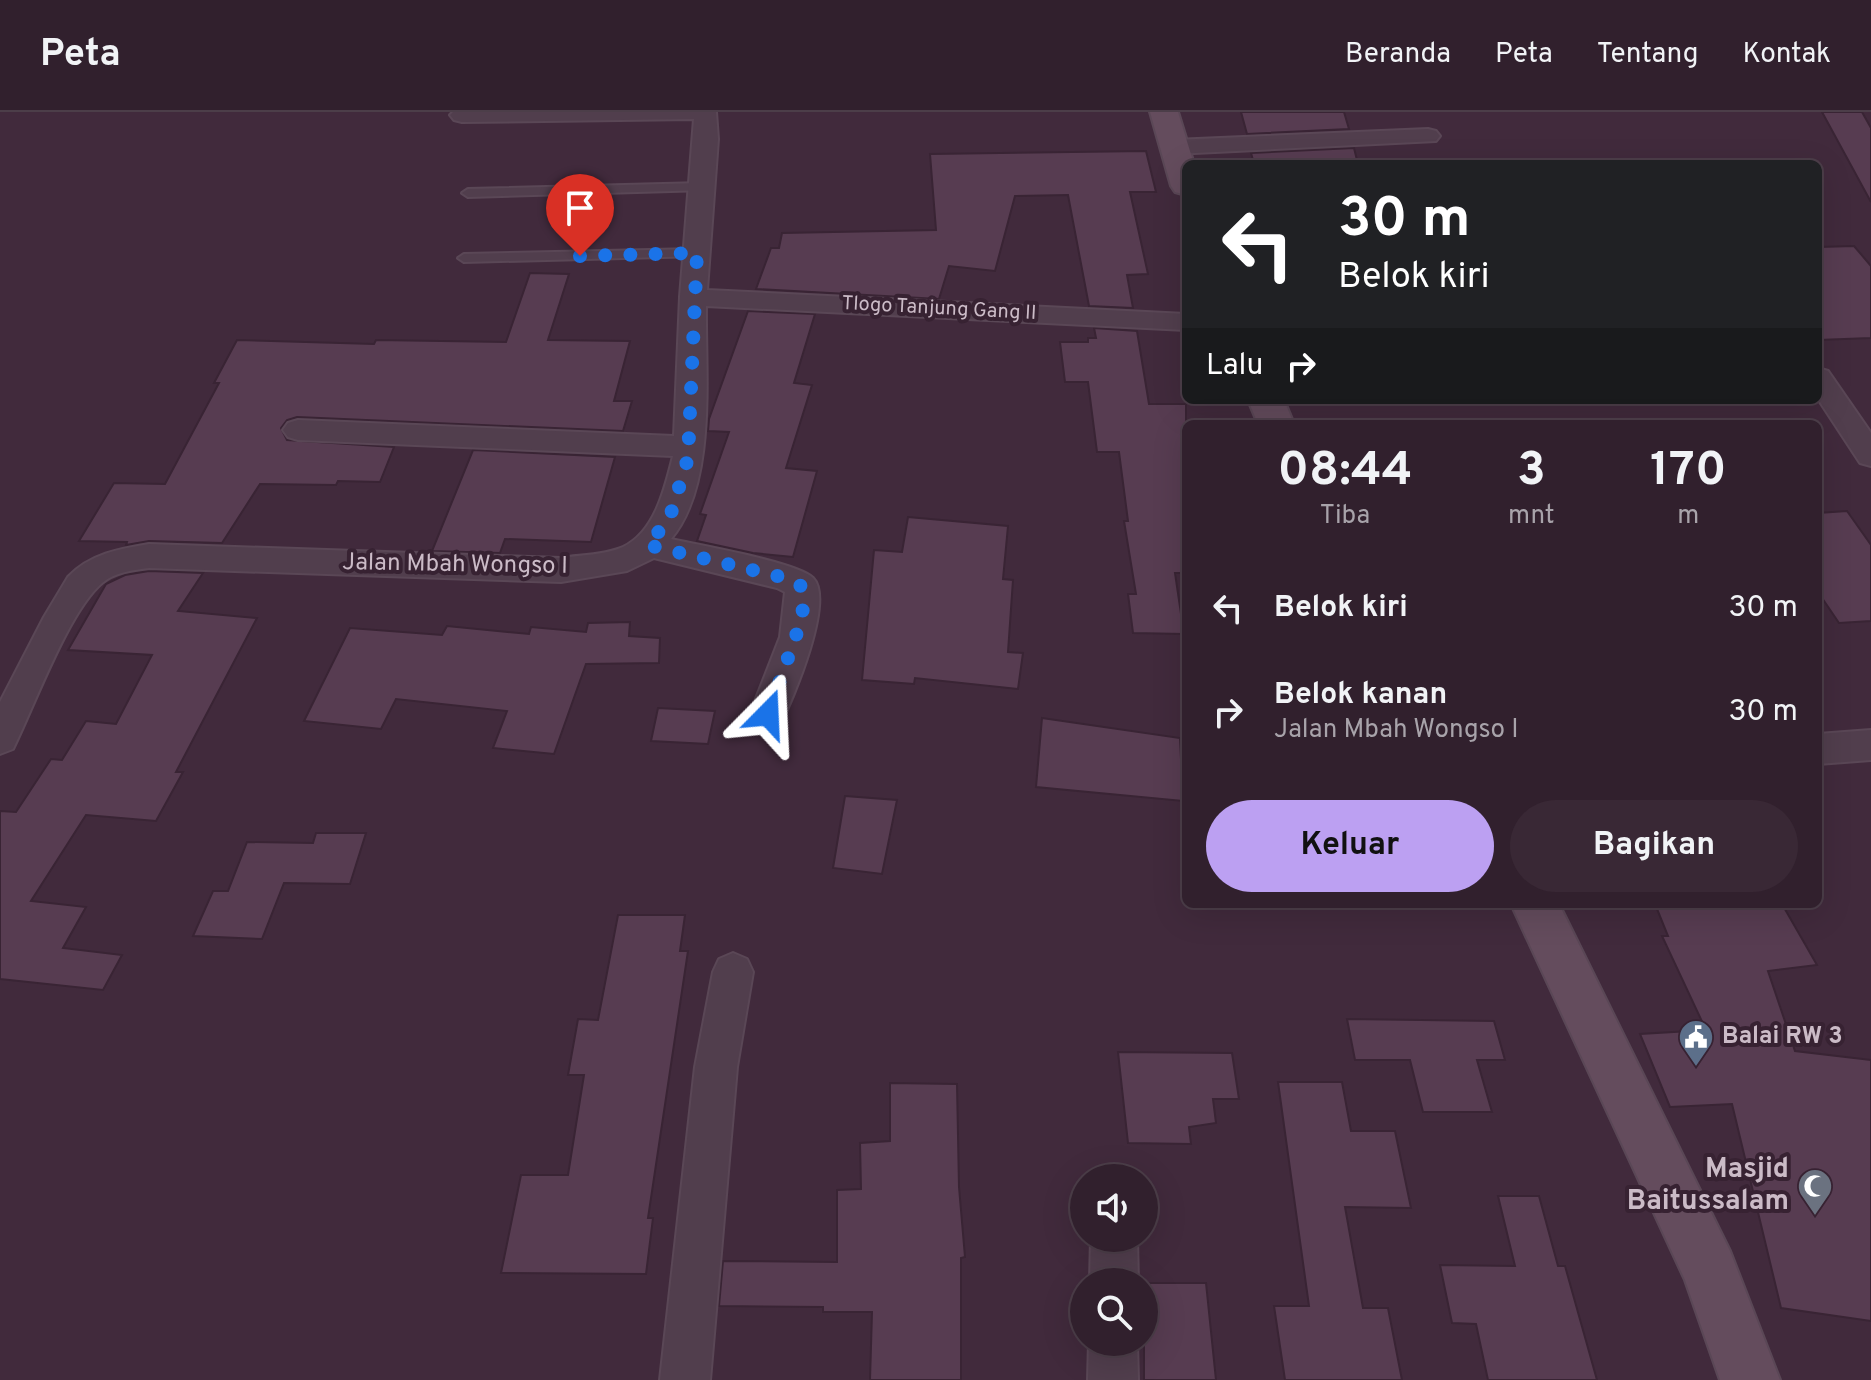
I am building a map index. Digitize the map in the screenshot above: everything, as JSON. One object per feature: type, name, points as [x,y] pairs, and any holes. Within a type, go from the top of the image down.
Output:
[{"type":"street","points":[[462,115],[705,112]]},
{"type":"street","name":"Jalan Mbah Wongso I","points":[[0,739],[78,588],[102,567],[127,559],[149,556],[561,570],[627,559],[647,545],[669,520],[688,458],[693,297],[705,112]]},
{"type":"street","points":[[1164,112],[1182,173]]},
{"type":"street","points":[[1417,112],[1438,160]]},
{"type":"street","points":[[1174,147],[1428,136]]},
{"type":"street","name":"Tlogo Tanjung Gang II","points":[[693,297],[1182,322]]},
{"type":"street","points":[[1822,383],[1871,456]]},
{"type":"street","points":[[298,430],[688,447]]},
{"type":"street","points":[[647,545],[786,578],[801,586],[803,616],[768,714]]},
{"type":"street","points":[[1822,749],[1871,745]]},
{"type":"street","points":[[1537,908],[1710,1271],[1750,1380]]},
{"type":"street","points":[[685,1380],[716,1067],[733,972]]},
{"type":"street","points":[[1113,1356],[1113,1380]]},
{"type":"lane","points":[[468,193],[702,187]]},
{"type":"lane","points":[[464,258],[697,253]]},
{"type":"building","points":[[1241,112],[1344,112],[1349,129],[1247,134]]},
{"type":"building","points":[[1822,112],[1862,112],[1871,128],[1871,202]]},
{"type":"building","points":[[1354,148],[1357,160],[1253,160],[1251,153]]},
{"type":"building","points":[[1146,151],[1156,192],[1130,192],[1148,274],[1127,275],[1133,308],[1089,306],[1068,195],[1015,196],[995,271],[949,266],[939,299],[756,289],[771,248],[779,248],[782,233],[936,230],[930,154]]},
{"type":"building","points":[[1854,246],[1871,266],[1871,338],[1822,340],[1822,247]]},
{"type":"building","points":[[530,273],[569,274],[548,340],[630,341],[614,401],[632,401],[623,431],[297,417],[287,420],[281,428],[287,440],[394,447],[380,482],[260,484],[222,543],[149,541],[126,545],[127,542],[79,541],[114,483],[165,484],[219,383],[214,383],[237,340],[374,344],[376,340],[506,342]]},
{"type":"building","points":[[748,311],[815,314],[794,383],[812,385],[786,468],[817,471],[793,557],[753,553],[697,541],[706,515],[700,514],[729,432],[708,431],[709,419]]},
{"type":"building","points":[[1094,328],[1137,331],[1149,404],[1186,404],[1186,420],[1182,420],[1182,573],[1175,573],[1182,634],[1133,633],[1128,594],[1136,594],[1124,521],[1128,521],[1119,452],[1097,452],[1088,382],[1065,382],[1060,342],[1088,342],[1088,338],[1096,338]]},
{"type":"building","points":[[473,450],[615,457],[591,542],[505,539],[500,553],[432,551]]},
{"type":"building","points":[[1847,511],[1871,545],[1871,621],[1839,623],[1822,598],[1822,513]]},
{"type":"building","points":[[908,517],[1008,526],[1003,579],[1013,580],[1008,652],[1023,653],[1018,689],[915,678],[914,684],[862,680],[874,550],[902,552]]},
{"type":"building","points":[[149,571],[203,573],[178,611],[257,618],[176,772],[183,772],[156,821],[86,815],[31,901],[86,907],[63,948],[122,955],[103,990],[0,979],[0,811],[16,812],[51,759],[62,760],[86,721],[116,724],[152,655],[68,650],[106,584],[125,575]]},
{"type":"building","points":[[630,622],[629,636],[660,638],[659,663],[586,664],[554,754],[493,748],[507,711],[396,699],[381,729],[304,721],[350,628],[442,635],[447,626],[529,634],[531,627],[586,632],[588,623]]},
{"type":"building","points":[[658,708],[715,711],[708,744],[651,741]]},
{"type":"building","points":[[1042,718],[1180,738],[1182,801],[1036,787]]},
{"type":"building","points":[[845,796],[897,800],[882,874],[833,868]]},
{"type":"building","points":[[316,833],[366,833],[350,884],[284,883],[262,939],[193,936],[213,891],[228,891],[247,842],[313,843]]},
{"type":"building","points":[[1657,908],[1784,908],[1817,965],[1768,971],[1795,1051],[1871,1060],[1871,1321],[1781,1308],[1732,1104],[1670,1107],[1640,1034],[1706,1030],[1662,936],[1668,936]]},
{"type":"building","points":[[618,915],[685,915],[680,951],[688,951],[648,1218],[653,1218],[646,1274],[501,1273],[521,1175],[568,1175],[584,1075],[568,1075],[578,1019],[598,1020]]},
{"type":"building","points":[[1347,1019],[1494,1021],[1505,1060],[1477,1060],[1492,1112],[1423,1112],[1410,1060],[1355,1060]]},
{"type":"building","points":[[1118,1052],[1232,1053],[1239,1099],[1213,1099],[1216,1123],[1189,1127],[1191,1144],[1128,1143]]},
{"type":"building","points":[[1278,1082],[1342,1082],[1351,1131],[1395,1131],[1411,1208],[1345,1207],[1363,1308],[1388,1308],[1402,1380],[1285,1380],[1274,1306],[1309,1306]]},
{"type":"building","points":[[890,1083],[957,1084],[959,1187],[965,1257],[961,1258],[961,1380],[870,1380],[872,1312],[823,1312],[823,1307],[719,1306],[723,1261],[837,1262],[837,1190],[861,1189],[860,1143],[890,1141]]},
{"type":"building","points":[[1498,1196],[1539,1196],[1558,1266],[1565,1266],[1597,1380],[1488,1380],[1476,1324],[1452,1323],[1440,1265],[1515,1266]]},
{"type":"building","points":[[1158,1283],[1206,1283],[1216,1380],[1144,1380],[1144,1356],[1158,1356]]},
{"type":"place","name":"Balai RW 3","points":[[1696,1068]]},
{"type":"place","name":"Masjid Baitussalam","points":[[1815,1217]]},
{"type":"route","points":[[580,256],[697,253],[688,458],[669,520],[647,545],[786,578],[801,586],[803,616],[768,714]]}]
